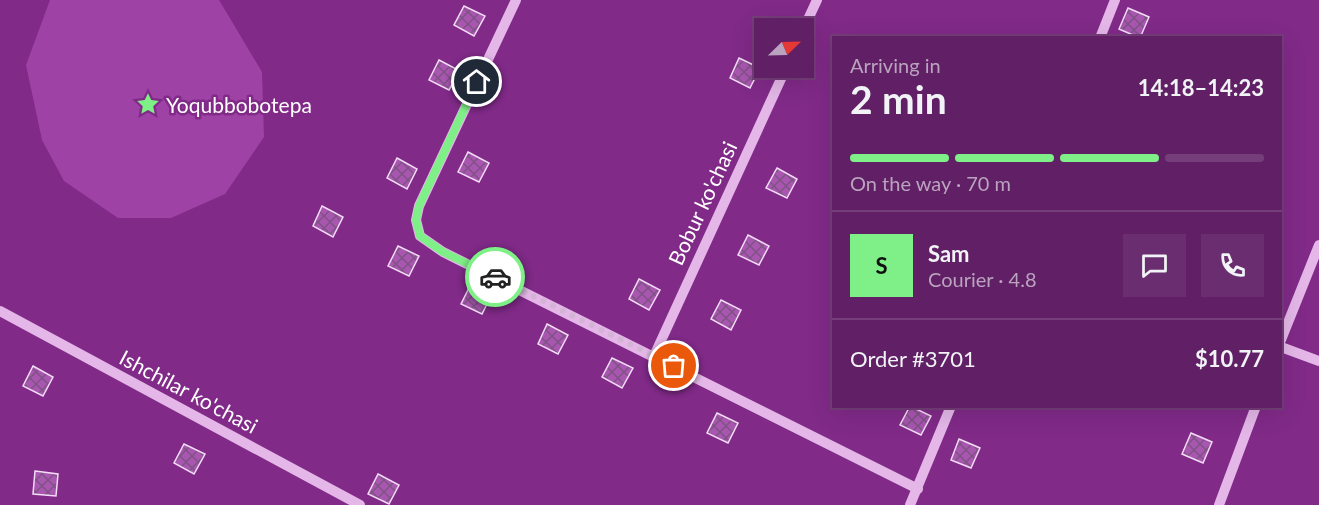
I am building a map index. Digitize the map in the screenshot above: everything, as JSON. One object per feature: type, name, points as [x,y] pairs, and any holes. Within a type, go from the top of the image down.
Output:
[{"type":"street","points":[[516,0],[419,206],[416,220],[420,236],[443,252],[918,489]]},
{"type":"street","points":[[809,18],[817,0]]},
{"type":"street","points":[[1101,36],[1115,0]]},
{"type":"street","name":"Bobur ko'chasi","points":[[654,356],[781,78]]},
{"type":"street","points":[[1282,338],[1319,245]]},
{"type":"street","name":"Ishchilar ko'chasi","points":[[0,311],[360,505]]},
{"type":"street","points":[[1282,347],[1319,361]]},
{"type":"street","points":[[910,505],[950,408]]},
{"type":"street","points":[[1219,505],[1255,408]]},
{"type":"shaded area","name":"Yoqubbobotepa","points":[[50,0],[219,0],[262,72],[264,137],[225,194],[171,218],[118,218],[64,181],[42,140],[26,65]]},
{"type":"building","points":[[464,6],[485,16],[474,36],[454,25]]},
{"type":"building","points":[[1128,8],[1149,17],[1141,36],[1119,29]]},
{"type":"building","points":[[739,58],[754,65],[755,78],[750,88],[730,78]]},
{"type":"building","points":[[439,60],[460,71],[449,90],[429,80]]},
{"type":"building","points":[[468,152],[489,163],[479,182],[458,172]]},
{"type":"building","points":[[397,158],[417,169],[407,189],[387,178]]},
{"type":"building","points":[[777,168],[797,179],[787,198],[766,188]]},
{"type":"building","points":[[322,206],[343,217],[333,237],[313,226]]},
{"type":"building","points":[[748,235],[769,246],[759,265],[738,255]]},
{"type":"building","points":[[398,246],[419,256],[409,276],[388,266]]},
{"type":"building","points":[[639,279],[660,290],[649,310],[629,299]]},
{"type":"building","points":[[471,284],[492,294],[482,314],[461,304]]},
{"type":"building","points":[[721,300],[741,310],[731,330],[711,319]]},
{"type":"building","points":[[547,324],[568,335],[558,354],[538,344]]},
{"type":"building","points":[[612,358],[633,368],[622,388],[602,377]]},
{"type":"building","points":[[33,366],[53,377],[43,396],[23,386]]},
{"type":"building","points":[[909,408],[931,416],[921,435],[900,425]]},
{"type":"building","points":[[717,413],[738,423],[728,443],[707,433]]},
{"type":"building","points":[[1191,433],[1212,442],[1203,463],[1182,454]]},
{"type":"building","points":[[959,439],[980,448],[971,468],[951,460]]},
{"type":"building","points":[[184,444],[205,454],[194,474],[174,463]]},
{"type":"building","points":[[35,471],[58,474],[56,496],[33,494]]},
{"type":"building","points":[[378,474],[399,485],[389,504],[368,494]]},
{"type":"way so far","points":[[495,277],[674,366]]},
{"type":"place","name":"Yoqubbobotepa","points":[[148,104]]},
{"type":"route","points":[[477,82],[419,206],[416,220],[420,236],[443,252],[495,277]]}]
